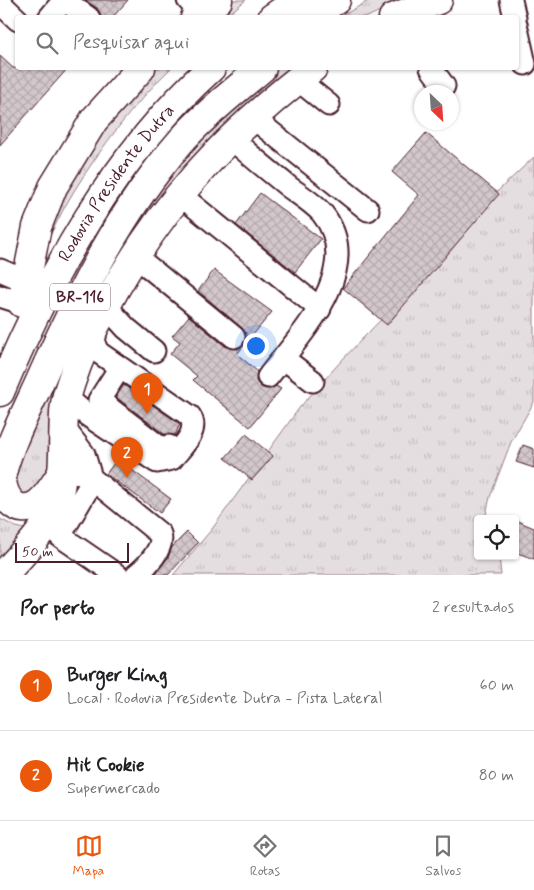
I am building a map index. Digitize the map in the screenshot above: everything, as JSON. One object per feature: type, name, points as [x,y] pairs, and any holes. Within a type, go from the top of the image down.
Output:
[{"type":"main road","points":[[262,15],[280,0]]},
{"type":"main road","points":[[276,15],[298,0]]},
{"type":"main road","points":[[312,15],[336,0]]},
{"type":"main road","points":[[332,15],[353,0]]},
{"type":"main road","points":[[400,15],[438,0]]},
{"type":"main road","points":[[0,362],[21,314],[17,294],[37,227],[53,187],[94,120],[138,70]]},
{"type":"main road","name":"Rodovia Presidente Dutra","points":[[0,392],[27,327],[81,230],[121,168],[180,95],[209,70]]},
{"type":"main road","name":"Rodovia Presidente Dutra","points":[[0,433],[64,302],[127,193],[163,145],[194,113],[241,70]]},
{"type":"main road","name":"BR-116","points":[[62,473],[44,498],[28,508],[16,507],[7,501],[2,491],[2,473],[12,443],[49,362],[88,279],[140,193],[182,140],[260,70]]},
{"type":"main road","points":[[3,575],[48,537],[62,473],[66,397],[77,365],[101,314],[134,255],[179,194],[231,138],[252,117],[305,73]]},
{"type":"lane","points":[[52,15],[64,0],[85,15]]},
{"type":"lane","points":[[512,0],[514,15]]},
{"type":"lane","points":[[0,3],[15,17]]},
{"type":"lane","points":[[519,37],[525,64]]},
{"type":"lane","points":[[432,70],[443,85]]},
{"type":"lane","points":[[305,73],[329,105]]},
{"type":"lane","points":[[252,117],[368,210]]},
{"type":"lane","points":[[231,138],[250,156],[314,205],[329,224],[335,243],[335,270],[330,289],[320,309],[268,377]]},
{"type":"lane","points":[[179,194],[320,309]]},
{"type":"lane","points":[[134,255],[234,337]]},
{"type":"lane","points":[[0,270],[17,294]]},
{"type":"lane","points":[[66,397],[93,407],[160,448],[167,448],[186,422],[148,387],[119,369],[95,348],[101,314],[126,328],[154,351]]},
{"type":"lane","points":[[282,358],[313,381]]},
{"type":"lane","points":[[93,407],[119,369]]},
{"type":"lane","points":[[64,428],[84,454],[92,479]]},
{"type":"lane","points":[[62,473],[75,472],[92,479],[158,531],[162,537],[160,547],[136,575]]},
{"type":"lane","points":[[92,479],[48,537],[117,575]]},
{"type":"green space","points":[[230,0],[246,0],[227,15],[211,15]]},
{"type":"green space","points":[[370,0],[404,0],[371,15],[343,15]]},
{"type":"green space","points":[[151,70],[169,70],[131,111],[96,158],[70,198],[42,251],[61,182]]},
{"type":"green space","points":[[268,70],[293,70],[134,238],[51,476],[26,495],[16,486],[12,472],[64,357],[142,201]]},
{"type":"green space","points":[[534,157],[534,402],[511,442],[490,497],[486,515],[474,515],[474,560],[499,560],[501,575],[173,575],[212,529],[300,407],[417,282],[452,234]]},
{"type":"green space","points":[[0,519],[16,527],[26,529],[0,562]]},
{"type":"building","points":[[85,0],[128,0],[115,15],[100,15],[97,8]]},
{"type":"building","points":[[0,56],[15,70],[66,70],[0,145]]},
{"type":"building","points":[[426,133],[499,194],[387,325],[343,288],[419,195],[392,172]]},
{"type":"building","points":[[260,193],[321,239],[295,272],[236,225]]},
{"type":"building","points":[[214,270],[272,312],[237,354],[257,371],[256,381],[260,386],[267,389],[276,386],[281,389],[250,427],[193,380],[197,376],[170,354],[180,342],[172,336],[189,316],[226,347],[238,349],[244,345],[246,333],[242,328],[198,291]]},
{"type":"building","points":[[124,385],[180,424],[175,435],[164,434],[116,397]]},
{"type":"building","points":[[246,434],[273,456],[252,480],[225,458]]},
{"type":"building","points":[[523,445],[534,449],[534,468],[516,462]]},
{"type":"building","points":[[117,459],[171,499],[160,513],[106,474]]},
{"type":"building","points":[[519,522],[534,528],[534,559],[519,553]]},
{"type":"building","points":[[187,532],[198,543],[168,575],[154,575],[168,558],[172,547]]},
{"type":"place","name":"Burger King","points":[[147,414]]},
{"type":"place","name":"Hit Cookie","points":[[127,478]]}]
